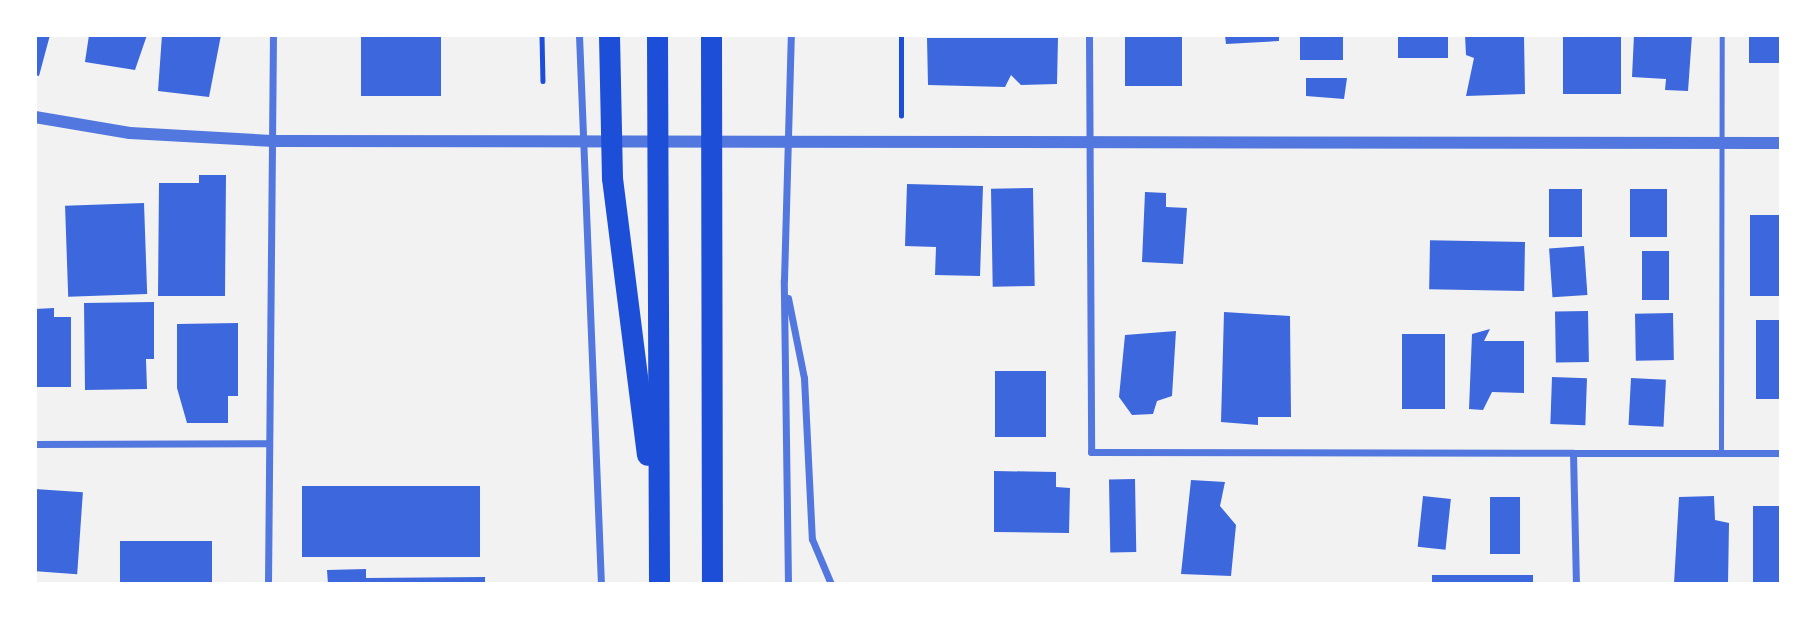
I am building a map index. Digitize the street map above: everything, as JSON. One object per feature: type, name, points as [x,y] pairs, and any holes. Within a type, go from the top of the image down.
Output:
[{"type":"highway","points":[[609,35],[612,178],[659,544]]},
{"type":"highway","points":[[657,35],[659,584]]},
{"type":"highway","points":[[711,35],[712,584]]},
{"type":"highway","points":[[710,178],[722,35]]},
{"type":"street","points":[[268,584],[267,443],[273,35]]},
{"type":"street","points":[[579,35],[601,584]]},
{"type":"street","points":[[788,584],[784,280],[791,35]]},
{"type":"street","points":[[1089,35],[1091,452],[1781,453]]},
{"type":"street","points":[[35,117],[130,133],[271,141],[1781,143]]},
{"type":"street","points":[[784,280],[804,378],[812,539],[831,584]]},
{"type":"street","points":[[35,444],[267,443]]},
{"type":"street","points":[[1573,453],[1576,584]]},
{"type":"lane","points":[[1721,454],[1722,35]]},
{"type":"path","points":[[542,35],[543,81]]},
{"type":"path","points":[[895,142],[901,35]]},
{"type":"building","points":[[35,35],[50,35],[39,76],[35,75]]},
{"type":"building","points":[[89,35],[147,35],[135,70],[85,62]]},
{"type":"building","points":[[162,35],[221,35],[209,97],[158,91]]},
{"type":"building","points":[[361,35],[441,35],[441,96],[361,96]]},
{"type":"building","points":[[1125,35],[1182,35],[1182,86],[1125,86]]},
{"type":"building","points":[[1225,35],[1279,35],[1279,41],[1226,44]]},
{"type":"building","points":[[1300,35],[1343,35],[1343,60],[1300,60]]},
{"type":"building","points":[[1398,35],[1448,35],[1448,58],[1398,58]]},
{"type":"building","points":[[1465,35],[1524,35],[1525,94],[1466,96],[1474,58],[1466,55]]},
{"type":"building","points":[[1563,35],[1621,35],[1621,94],[1563,94]]},
{"type":"building","points":[[1634,35],[1692,35],[1688,91],[1665,90],[1666,79],[1632,77]]},
{"type":"building","points":[[1749,35],[1781,35],[1781,63],[1749,63]]},
{"type":"building","points":[[927,38],[1058,38],[1057,84],[1021,85],[1011,75],[1005,87],[928,85]]},
{"type":"building","points":[[1306,78],[1347,78],[1344,99],[1306,96]]},
{"type":"building","points":[[199,175],[226,175],[225,296],[158,296],[159,183],[199,183]]},
{"type":"building","points":[[907,184],[983,186],[980,276],[935,275],[936,247],[905,246]]},
{"type":"building","points":[[1033,188],[1035,286],[993,287],[991,189]]},
{"type":"building","points":[[1549,189],[1582,189],[1582,237],[1549,237]]},
{"type":"building","points":[[1630,189],[1667,189],[1667,237],[1630,237]]},
{"type":"building","points":[[1145,192],[1166,193],[1166,207],[1187,208],[1183,264],[1142,262]]},
{"type":"building","points":[[144,203],[147,294],[68,297],[65,206]]},
{"type":"building","points":[[1750,215],[1781,215],[1781,296],[1750,296]]},
{"type":"building","points":[[1430,240],[1525,242],[1524,291],[1429,289]]},
{"type":"building","points":[[1584,246],[1587,295],[1553,297],[1549,248]]},
{"type":"building","points":[[1642,251],[1669,251],[1669,300],[1642,300]]},
{"type":"building","points":[[154,302],[154,359],[146,359],[147,389],[85,390],[84,303]]},
{"type":"building","points":[[54,308],[54,317],[71,317],[71,387],[35,387],[35,309]]},
{"type":"building","points":[[1588,311],[1589,362],[1556,363],[1555,312]]},
{"type":"building","points":[[1224,312],[1290,316],[1291,417],[1258,417],[1258,425],[1221,422]]},
{"type":"building","points":[[1673,313],[1674,360],[1636,361],[1635,314]]},
{"type":"building","points":[[1756,320],[1781,320],[1781,399],[1756,399]]},
{"type":"building","points":[[238,323],[238,396],[228,396],[228,423],[187,423],[177,388],[177,324]]},
{"type":"building","points":[[1490,329],[1484,341],[1524,341],[1524,393],[1492,392],[1483,410],[1469,409],[1472,334]]},
{"type":"building","points":[[1176,331],[1172,396],[1157,401],[1153,414],[1132,415],[1119,397],[1125,335]]},
{"type":"building","points":[[1402,334],[1445,334],[1445,409],[1402,409]]},
{"type":"building","points":[[995,371],[1046,371],[1046,437],[995,437]]},
{"type":"building","points":[[1552,377],[1587,378],[1585,425],[1550,424]]},
{"type":"building","points":[[1631,378],[1666,380],[1663,427],[1629,425]]},
{"type":"building","points":[[994,471],[1056,472],[1056,487],[1070,488],[1069,533],[994,532]]},
{"type":"building","points":[[1109,479],[1135,479],[1136,552],[1110,552]]},
{"type":"building","points":[[1191,480],[1225,482],[1220,506],[1236,525],[1231,576],[1181,574]]},
{"type":"building","points":[[302,486],[480,486],[480,557],[302,557]]},
{"type":"building","points":[[35,489],[83,492],[77,574],[35,571]]},
{"type":"building","points":[[1423,496],[1451,499],[1446,550],[1418,547]]},
{"type":"building","points":[[1714,496],[1715,520],[1729,523],[1728,584],[1674,584],[1679,497]]},
{"type":"building","points":[[1490,497],[1520,497],[1520,554],[1490,554]]},
{"type":"building","points":[[1753,506],[1781,506],[1781,584],[1753,584]]},
{"type":"building","points":[[120,541],[212,541],[212,584],[120,584]]},
{"type":"building","points":[[366,569],[366,578],[485,577],[485,584],[328,584],[327,570]]},
{"type":"building","points":[[1432,575],[1533,575],[1533,584],[1432,584]]}]
